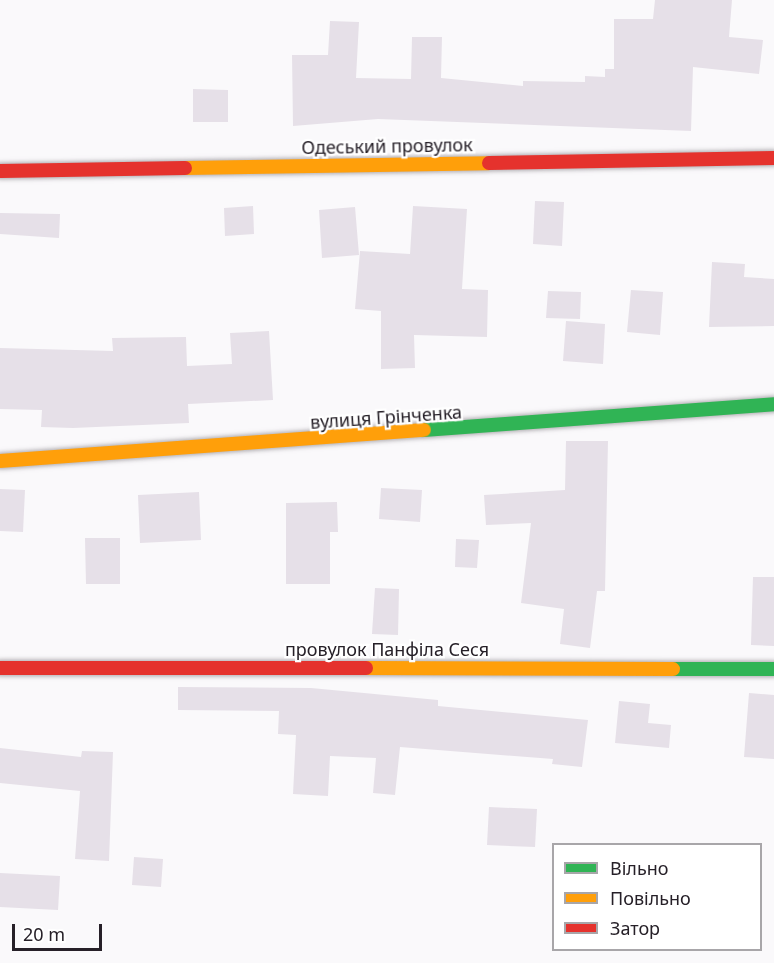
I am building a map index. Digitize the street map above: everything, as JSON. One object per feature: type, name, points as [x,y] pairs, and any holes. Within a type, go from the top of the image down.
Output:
[{"type":"street","name":"Одеський провулок","points":[[0,171],[774,158]]},
{"type":"street","name":"вулиця Грінченка","points":[[0,461],[774,404]]},
{"type":"street","name":"провулок Панфіла Сеся","points":[[0,668],[774,669]]},
{"type":"building","points":[[655,0],[732,0],[729,37],[763,40],[759,74],[693,67],[691,131],[378,119],[293,126],[292,55],[328,55],[330,21],[359,22],[356,78],[411,79],[412,37],[442,37],[441,78],[523,86],[523,81],[585,82],[585,76],[605,77],[605,69],[614,69],[614,19],[653,19]]},
{"type":"building","points":[[193,89],[228,90],[228,122],[193,122]]},
{"type":"building","points":[[535,201],[564,202],[562,246],[533,244]]},
{"type":"building","points":[[253,206],[254,234],[225,236],[224,208]]},
{"type":"building","points":[[413,206],[467,209],[462,289],[488,290],[487,337],[414,335],[415,368],[381,369],[381,311],[355,309],[360,251],[410,254]]},
{"type":"building","points":[[355,207],[359,255],[322,258],[319,210]]},
{"type":"building","points":[[0,213],[60,214],[59,238],[0,234]]},
{"type":"building","points":[[712,262],[745,264],[744,277],[774,279],[774,326],[709,327]]},
{"type":"building","points":[[631,290],[663,292],[660,335],[627,332]]},
{"type":"building","points":[[548,291],[581,292],[580,319],[546,318]]},
{"type":"building","points":[[566,321],[605,324],[603,364],[563,361]]},
{"type":"building","points":[[269,331],[273,400],[188,404],[189,423],[73,428],[41,427],[42,410],[0,409],[0,348],[113,351],[112,338],[186,337],[187,366],[232,364],[230,333]]},
{"type":"building","points":[[566,441],[608,441],[605,591],[597,591],[590,648],[560,644],[564,609],[521,603],[531,523],[486,525],[484,495],[565,490]]},
{"type":"building","points":[[381,488],[422,490],[420,522],[379,519]]},
{"type":"building","points":[[0,489],[25,490],[23,532],[0,531]]},
{"type":"building","points":[[199,492],[201,540],[140,543],[138,495]]},
{"type":"building","points":[[337,502],[338,532],[330,532],[330,584],[286,584],[286,503]]},
{"type":"building","points":[[85,538],[120,538],[120,584],[86,584]]},
{"type":"building","points":[[456,539],[479,540],[477,568],[455,567]]},
{"type":"building","points":[[753,577],[774,577],[774,646],[751,645]]},
{"type":"building","points":[[375,588],[399,589],[398,635],[372,634]]},
{"type":"building","points":[[178,687],[311,688],[438,700],[438,706],[588,720],[582,767],[552,764],[553,759],[400,747],[395,795],[373,793],[376,758],[330,756],[328,796],[293,794],[296,735],[278,734],[279,711],[178,710]]},
{"type":"building","points":[[749,693],[774,695],[774,759],[744,757]]},
{"type":"building","points":[[619,701],[650,704],[648,723],[671,725],[669,748],[615,743]]},
{"type":"building","points":[[0,748],[81,757],[82,751],[113,752],[109,861],[75,859],[80,791],[0,783]]},
{"type":"building","points":[[489,807],[537,809],[535,847],[487,845]]},
{"type":"building","points":[[134,857],[163,859],[161,887],[132,885]]},
{"type":"building","points":[[0,873],[60,876],[58,910],[0,907]]},
{"type":"traffic: fast","points":[[424,430],[774,404]]},
{"type":"traffic: fast","points":[[673,669],[774,669]]},
{"type":"traffic: slow","points":[[185,168],[489,163]]},
{"type":"traffic: slow","points":[[0,461],[424,430]]},
{"type":"traffic: slow","points":[[366,668],[673,669]]},
{"type":"traffic: jam","points":[[489,163],[774,158]]},
{"type":"traffic: jam","points":[[0,171],[185,168]]},
{"type":"traffic: jam","points":[[0,668],[366,668]]}]
